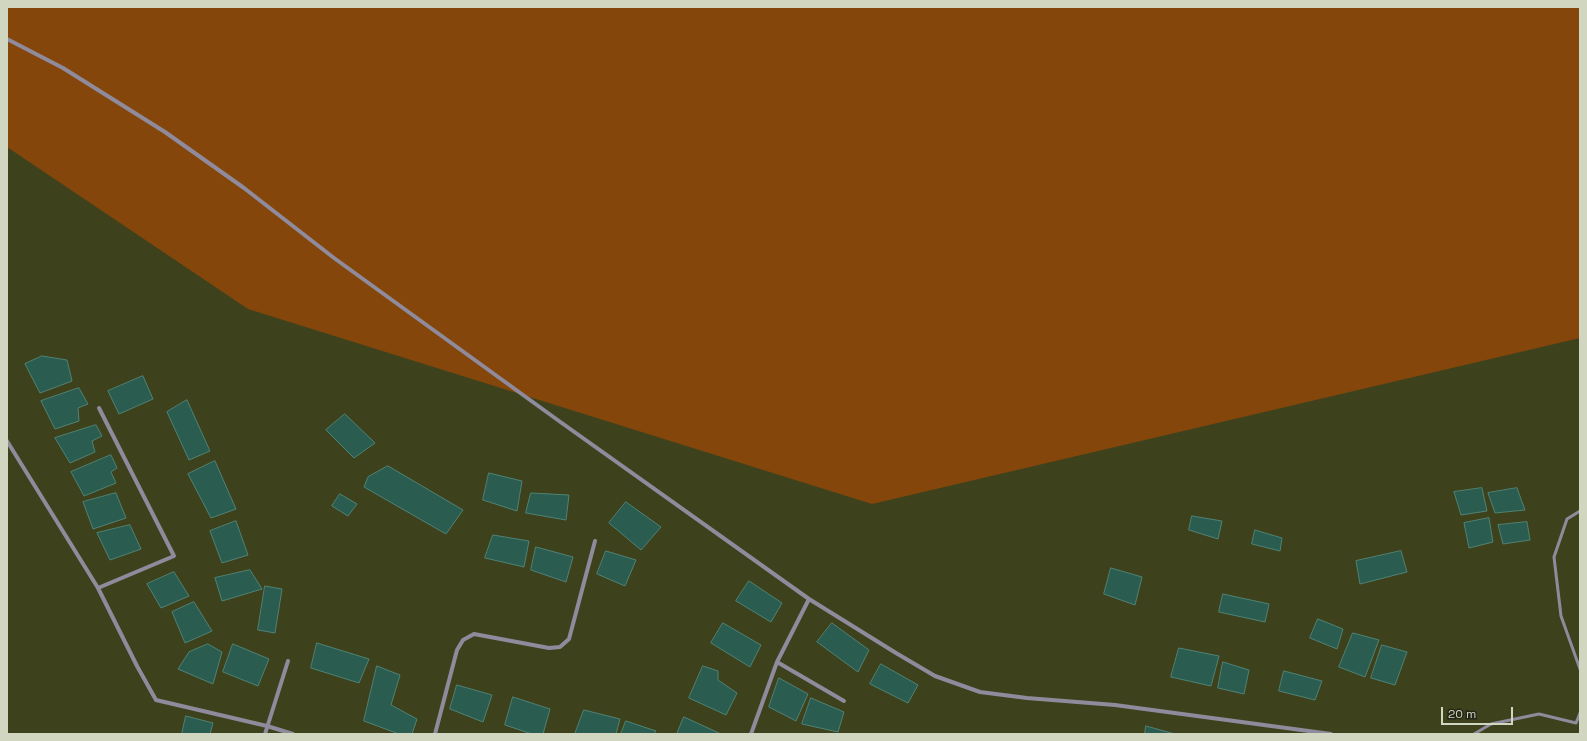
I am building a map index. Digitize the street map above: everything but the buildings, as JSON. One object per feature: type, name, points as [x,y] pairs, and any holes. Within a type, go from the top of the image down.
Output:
[{"type":"street","points":[[7,39],[63,68],[171,136],[244,188],[359,276],[558,421],[809,599],[935,676],[980,692],[1027,698],[1115,705],[1261,724],[1304,733],[1331,734]]},
{"type":"street","points":[[98,588],[174,556],[99,408]]},
{"type":"street","points":[[7,441],[98,588],[137,666],[156,700],[267,726],[293,734]]},
{"type":"street","points":[[435,734],[457,650],[463,640],[474,634],[549,648],[560,647],[569,639],[596,542]]},
{"type":"street","points":[[751,734],[777,662],[809,599]]},
{"type":"street","points":[[265,734],[288,661]]},
{"type":"street","points":[[777,662],[844,701]]},
{"type":"lane","points":[[1580,511],[1567,519],[1554,557],[1561,616],[1580,669]]},
{"type":"lane","points":[[1474,734],[1491,724],[1539,714],[1576,723],[1580,713]]},
{"type":"shaded area","points":[[7,7],[1580,7],[1580,338],[872,504],[248,309],[7,147]]}]
